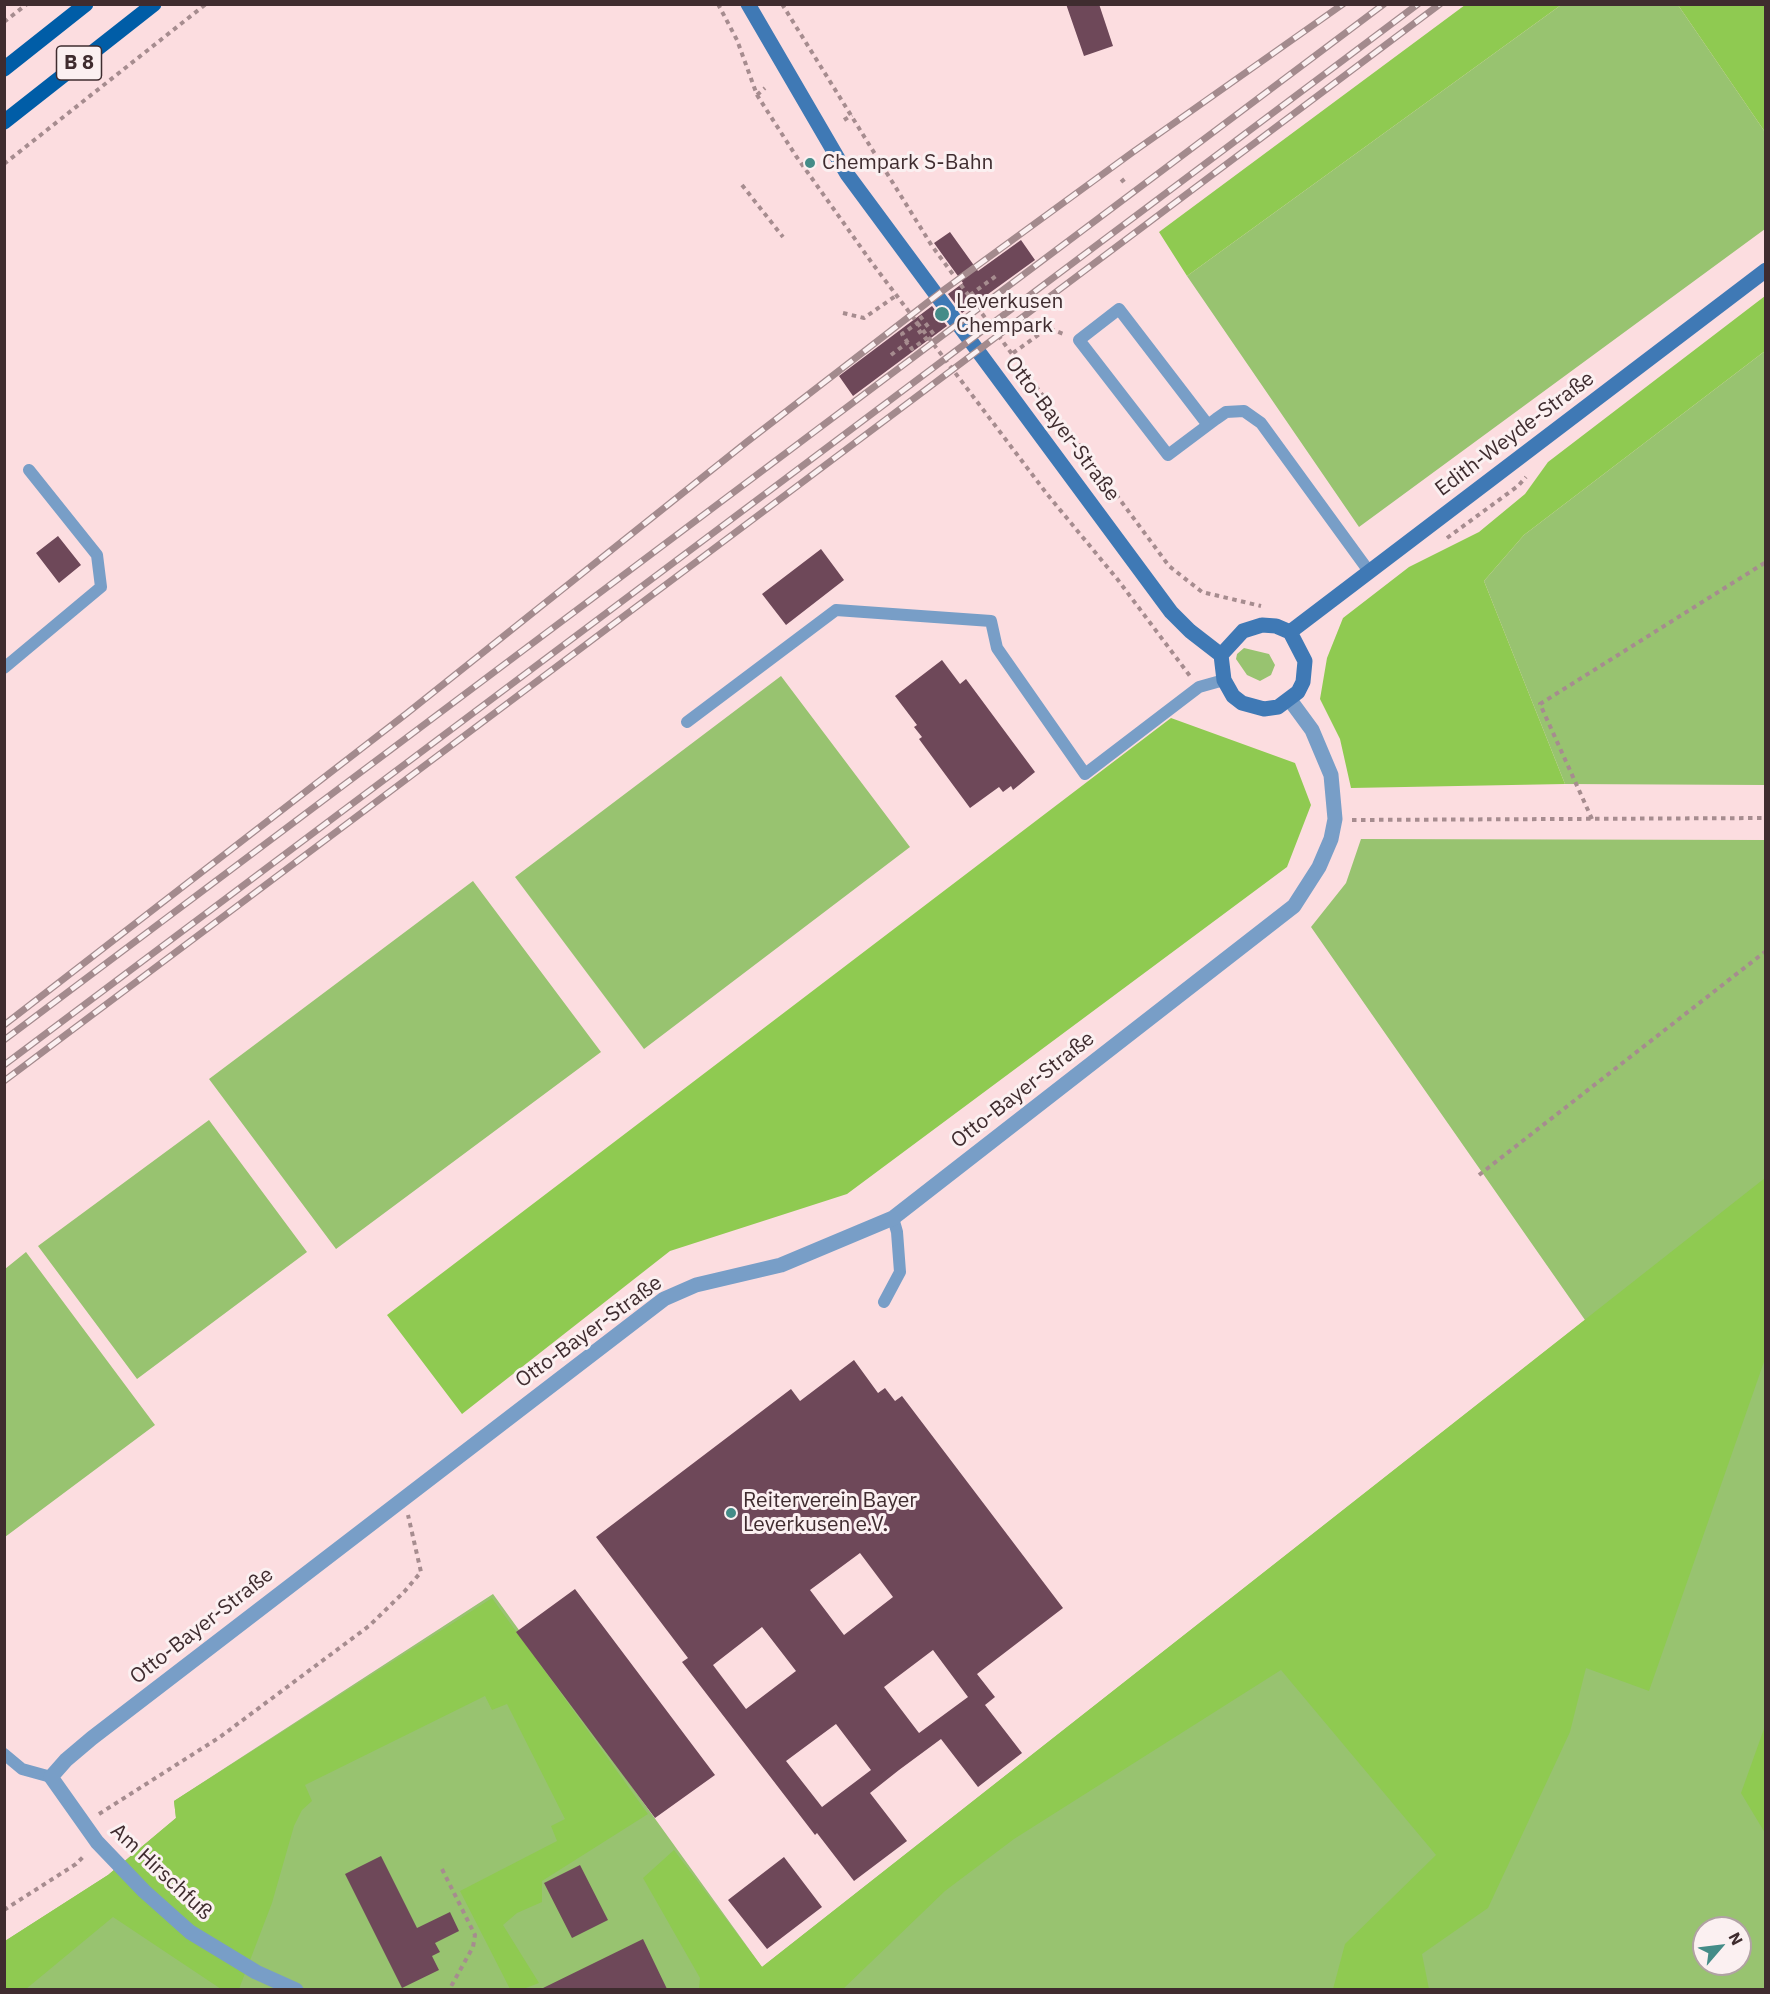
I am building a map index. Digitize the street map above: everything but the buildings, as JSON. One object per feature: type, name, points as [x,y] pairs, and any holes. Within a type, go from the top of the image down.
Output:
[{"type":"main road","name":"B 8","points":[[4,69],[86,4]]},
{"type":"main road","name":"B 8","points":[[4,122],[154,4]]},
{"type":"street","name":"Otto-Bayer-Straße","points":[[748,4],[847,174],[1171,612],[1190,631],[1221,655]]},
{"type":"street","name":"Edith-Weyde-Straße","points":[[1290,632],[1368,570],[1766,270]]},
{"type":"street","points":[[1262,626],[1276,626],[1290,632],[1305,661],[1303,682],[1290,700],[1278,707],[1256,708],[1233,696],[1224,680],[1221,655],[1243,631],[1262,626]]},
{"type":"street","name":"Otto-Bayer-Straße","points":[[51,1777],[66,1760],[92,1738],[664,1299],[696,1285],[781,1264],[893,1218],[1294,906],[1319,867],[1331,839],[1335,819],[1331,775],[1312,730],[1290,700]]},
{"type":"street","name":"Am Hirschfuß","points":[[51,1777],[97,1842],[144,1891],[190,1932],[256,1972],[296,1989]]},
{"type":"lane","points":[[1208,425],[1119,309],[1080,340],[1168,455],[1226,412],[1244,411],[1261,423],[1368,570]]},
{"type":"lane","points":[[4,668],[101,587],[97,555],[29,470]]},
{"type":"lane","points":[[687,722],[836,610],[991,621],[996,648],[1085,774],[1199,687],[1224,680]]},
{"type":"lane","points":[[884,1302],[900,1272],[897,1232],[893,1218]]},
{"type":"lane","points":[[4,1755],[22,1768],[51,1777]]},
{"type":"path","points":[[4,22],[27,4]]},
{"type":"path","points":[[4,164],[206,4]]},
{"type":"path","points":[[718,4],[737,40],[758,95],[816,185],[897,295],[919,322],[935,336]]},
{"type":"path","points":[[782,4],[932,246],[1014,353],[1169,566],[1202,592],[1268,608]]},
{"type":"path","points":[[800,45],[806,42]]},
{"type":"path","points":[[758,95],[765,88]]},
{"type":"path","points":[[844,120],[852,115]]},
{"type":"path","points":[[1121,182],[1127,177]]},
{"type":"path","points":[[816,185],[822,181]]},
{"type":"path","points":[[742,185],[783,237]]},
{"type":"path","points":[[970,295],[996,276]]},
{"type":"path","points":[[843,314],[864,318],[897,295]]},
{"type":"path","points":[[920,316],[929,336],[1047,494],[1118,580],[1199,687]]},
{"type":"path","points":[[919,322],[902,334],[912,349],[929,336]]},
{"type":"path","points":[[1014,353],[1048,328],[1080,340]]},
{"type":"path","points":[[891,355],[908,342]]},
{"type":"path","points":[[1592,819],[1540,704],[1766,562]]},
{"type":"path","points":[[1345,820],[1766,818]]},
{"type":"path","points":[[1479,1174],[1766,951]]},
{"type":"path","points":[[82,1823],[124,1800],[220,1737],[369,1626],[421,1572],[406,1510],[398,1517]]},
{"type":"path","points":[[4,1910],[76,1864],[97,1842]]},
{"type":"path","points":[[442,1869],[475,1935],[473,1947],[449,1989]]},
{"type":"green space","points":[[1465,5],[1561,5],[1187,276],[1159,232]]},
{"type":"green space","points":[[1561,5],[1678,5],[1765,132],[1765,229],[1359,527],[1187,276]]},
{"type":"green space","points":[[1678,5],[1765,5],[1765,132]]},
{"type":"green space","points":[[1765,296],[1765,351],[1524,535],[1484,581],[1565,784],[1351,788],[1340,739],[1320,699],[1327,658],[1343,618],[1409,567],[1479,532],[1525,494],[1548,462]]},
{"type":"green space","points":[[1765,351],[1765,785],[1565,784],[1484,581],[1524,535]]},
{"type":"green space","points":[[1244,648],[1269,654],[1275,665],[1271,675],[1260,681],[1247,675],[1236,659],[1237,654]]},
{"type":"green space","points":[[781,676],[910,847],[644,1049],[515,877]]},
{"type":"green space","points":[[1171,718],[1295,763],[1311,805],[1287,867],[847,1194],[670,1251],[462,1414],[387,1315]]},
{"type":"green space","points":[[1361,839],[1765,840],[1765,1989],[5,1990],[5,1941],[108,1875],[176,1818],[174,1801],[493,1594],[762,1967],[1585,1320],[1311,927],[1346,883]]},
{"type":"green space","points":[[473,881],[601,1052],[336,1249],[209,1079]]},
{"type":"green space","points":[[209,1120],[307,1252],[137,1379],[38,1246]]},
{"type":"green space","points":[[1765,1178],[1765,1359],[1649,1691],[1586,1668],[1570,1732],[1488,1908],[1422,1954],[1429,1989],[1333,1989],[1345,1944],[1436,1855],[1281,1670],[1014,1839],[945,1891],[843,1989],[699,1989],[700,1978],[643,1878],[674,1850],[762,1967]]},
{"type":"green space","points":[[26,1252],[155,1425],[5,1537],[5,1269]]},
{"type":"green space","points":[[492,1598],[648,1814],[542,1881],[542,1902],[517,1913],[503,1925],[539,1983],[523,1989],[510,1989],[460,1891],[557,1841],[551,1826],[565,1819],[507,1704],[492,1710],[485,1696],[305,1785],[312,1801],[302,1810],[294,1826],[272,1903],[239,1989],[221,1989],[113,1917],[26,1989],[5,1990],[5,1941],[108,1875],[176,1818],[174,1801]]},
{"type":"green space","points":[[1765,1726],[1765,1833],[1741,1793]]},
{"type":"railway","points":[[4,1025],[406,714],[748,441],[941,292],[1133,152],[1343,4]]},
{"type":"railway","points":[[4,1040],[1384,4]]},
{"type":"railway","points":[[4,1065],[1418,4]]},
{"type":"railway","points":[[4,1081],[1440,4]]},
{"type":"place","name":"Chempark S-Bahn","points":[[810,163]]},
{"type":"place","name":"Leverkusen Chempark","points":[[942,314]]},
{"type":"place","name":"Reiterverein Bayer Leverkusen e.V.","points":[[731,1513]]}]
